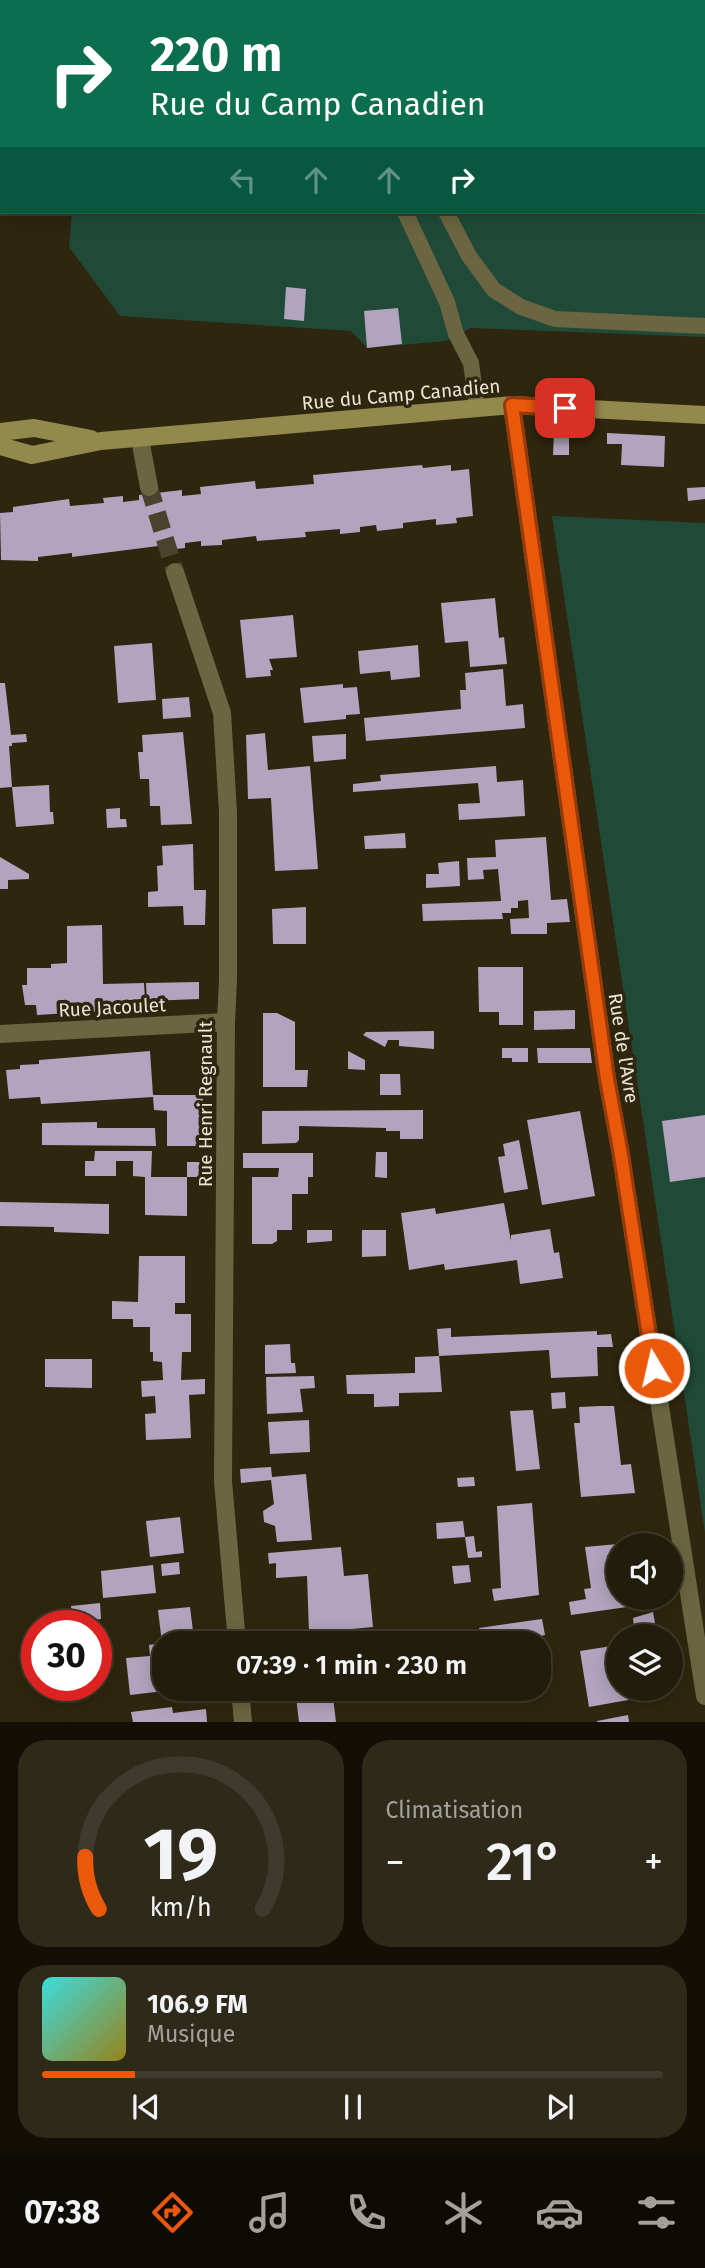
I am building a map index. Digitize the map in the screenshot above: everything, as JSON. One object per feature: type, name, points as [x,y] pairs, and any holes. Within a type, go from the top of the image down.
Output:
[{"type":"main road","name":"Rue du Camp Canadien","points":[[0,446],[32,456],[101,441],[512,405],[705,415]]},
{"type":"main road","name":"Rue du Camp Canadien","points":[[0,432],[34,428],[101,441]]},
{"type":"street","name":"Rue de l'Avre","points":[[512,405],[607,1079],[705,1696]]},
{"type":"street","points":[[140,439],[149,487]]},
{"type":"street","name":"Rue Henri Regnault","points":[[174,572],[222,713],[228,812],[223,1481],[236,1631]]},
{"type":"street","name":"Rue Jacoulet","points":[[0,1034],[226,1022]]},
{"type":"street","points":[[241,1701],[243,1722]]},
{"type":"lane","points":[[406,214],[447,302],[456,334],[471,363],[477,408]]},
{"type":"lane","points":[[447,214],[469,256],[494,290],[521,307],[555,319],[705,326]]},
{"type":"green space","points":[[72,214],[705,214],[705,337],[471,328],[446,341],[367,348],[351,331],[120,316],[69,247]]},
{"type":"green space","points":[[552,516],[705,523],[705,1533]]},
{"type":"building","points":[[286,287],[306,289],[304,321],[284,319]]},
{"type":"building","points":[[398,308],[402,344],[367,348],[364,311]]},
{"type":"building","points":[[554,431],[569,432],[569,455],[553,455]]},
{"type":"building","points":[[607,433],[665,436],[664,467],[621,465],[622,444],[607,444]]},
{"type":"building","points":[[422,465],[423,468],[451,465],[451,471],[469,469],[473,516],[456,518],[457,523],[436,525],[436,519],[403,523],[403,528],[377,531],[376,525],[360,527],[360,532],[340,534],[340,529],[305,532],[306,537],[257,541],[256,536],[222,540],[222,545],[201,546],[201,541],[185,543],[185,548],[167,550],[166,545],[72,557],[72,553],[38,557],[38,561],[1,560],[0,513],[13,512],[13,507],[69,499],[70,506],[104,503],[103,498],[123,496],[123,502],[139,500],[139,495],[182,490],[182,496],[201,494],[200,487],[255,481],[256,489],[314,484],[313,475]]},
{"type":"building","points":[[705,487],[705,499],[688,501],[687,488]]},
{"type":"building","points":[[495,598],[499,638],[504,637],[507,664],[470,667],[468,641],[445,643],[441,603]]},
{"type":"building","points":[[293,615],[297,657],[269,659],[273,670],[270,670],[271,676],[246,678],[240,620]]},
{"type":"building","points":[[152,643],[156,700],[118,703],[114,646]]},
{"type":"building","points":[[418,645],[420,677],[391,680],[390,671],[360,674],[358,651]]},
{"type":"building","points":[[503,669],[506,706],[523,704],[525,728],[366,741],[364,718],[461,709],[460,690],[466,690],[465,673]]},
{"type":"building","points":[[0,683],[5,683],[11,735],[26,734],[27,742],[12,743],[12,746],[9,746],[12,787],[0,788]]},
{"type":"building","points":[[343,684],[343,688],[357,687],[360,714],[346,715],[346,719],[304,723],[300,688]]},
{"type":"building","points":[[189,697],[191,717],[163,719],[162,699]]},
{"type":"building","points":[[183,732],[192,824],[161,825],[160,806],[150,806],[149,779],[140,779],[138,752],[143,752],[142,735]]},
{"type":"building","points":[[265,733],[268,770],[310,766],[318,869],[275,871],[271,798],[248,799],[246,735]]},
{"type":"building","points":[[346,734],[346,759],[314,762],[312,736]]},
{"type":"building","points":[[496,766],[497,782],[523,780],[525,816],[459,820],[458,804],[480,803],[478,783],[353,792],[353,784],[381,781],[380,775]]},
{"type":"building","points":[[49,785],[50,812],[53,812],[54,824],[16,827],[12,787]]},
{"type":"building","points":[[120,808],[120,819],[126,819],[127,827],[107,828],[106,809]]},
{"type":"building","points":[[405,833],[406,848],[365,849],[364,836]]},
{"type":"building","points":[[546,837],[551,900],[567,899],[570,922],[547,923],[547,934],[511,934],[510,919],[529,918],[528,900],[518,901],[518,908],[511,908],[511,913],[502,913],[503,919],[423,921],[422,904],[501,901],[498,869],[483,870],[484,879],[468,880],[467,858],[496,857],[495,840]]},
{"type":"building","points":[[193,844],[194,890],[206,890],[205,925],[184,925],[183,906],[148,907],[148,892],[158,891],[157,866],[163,865],[162,846]]},
{"type":"building","points":[[0,857],[29,874],[29,879],[8,880],[8,889],[0,889]]},
{"type":"building","points":[[459,861],[460,886],[426,888],[426,874],[439,874],[438,863]]},
{"type":"building","points":[[306,907],[306,944],[273,944],[272,909]]},
{"type":"building","points":[[102,925],[103,984],[144,983],[145,1000],[123,1000],[123,1005],[101,1006],[102,1011],[37,1015],[36,1005],[25,1005],[22,985],[27,985],[27,968],[51,968],[51,964],[67,963],[67,926]]},
{"type":"building","points":[[478,967],[523,967],[523,1025],[499,1025],[499,1012],[479,1012]]},
{"type":"building","points":[[199,982],[199,999],[147,1001],[146,983]]},
{"type":"building","points":[[575,1010],[575,1029],[534,1030],[534,1011]]},
{"type":"building","points":[[263,1013],[277,1013],[295,1022],[295,1070],[308,1070],[307,1087],[263,1087]]},
{"type":"building","points":[[434,1031],[434,1049],[399,1046],[399,1040],[388,1040],[385,1047],[363,1035],[366,1032]]},
{"type":"building","points":[[502,1048],[528,1048],[528,1062],[512,1062],[512,1058],[502,1058]]},
{"type":"building","points":[[537,1048],[590,1048],[592,1063],[538,1063]]},
{"type":"building","points":[[150,1051],[153,1095],[203,1095],[203,1146],[167,1146],[167,1111],[154,1110],[153,1097],[41,1104],[40,1097],[9,1099],[6,1070],[20,1069],[20,1065],[39,1064],[39,1060]]},
{"type":"building","points":[[348,1051],[365,1060],[365,1070],[348,1069]]},
{"type":"building","points":[[380,1074],[400,1074],[401,1095],[380,1095]]},
{"type":"building","points":[[423,1110],[423,1139],[400,1139],[400,1131],[386,1131],[386,1128],[299,1126],[299,1140],[296,1143],[262,1144],[262,1111]]},
{"type":"building","points":[[580,1111],[595,1196],[542,1205],[527,1120]]},
{"type":"building","points":[[705,1115],[705,1177],[670,1182],[662,1121]]},
{"type":"building","points":[[97,1122],[97,1128],[155,1128],[156,1146],[42,1145],[42,1123]]},
{"type":"building","points":[[519,1140],[528,1189],[504,1193],[498,1157],[505,1156],[503,1144]]},
{"type":"building","points":[[95,1151],[152,1151],[151,1177],[187,1177],[187,1216],[145,1215],[145,1177],[133,1176],[133,1161],[116,1161],[116,1176],[85,1176],[85,1161],[94,1161]]},
{"type":"building","points":[[376,1152],[387,1152],[387,1178],[375,1177]]},
{"type":"building","points":[[243,1153],[313,1153],[313,1177],[308,1177],[308,1194],[292,1194],[292,1230],[277,1230],[277,1241],[272,1244],[252,1244],[252,1177],[278,1177],[279,1168],[243,1168]]},
{"type":"building","points":[[187,1162],[209,1162],[209,1177],[187,1177]]},
{"type":"building","points":[[0,1202],[109,1204],[109,1234],[54,1232],[54,1227],[0,1226]]},
{"type":"building","points":[[504,1203],[511,1241],[511,1235],[550,1229],[554,1253],[559,1252],[563,1278],[520,1284],[517,1260],[445,1270],[444,1264],[409,1270],[401,1213],[435,1208],[436,1214]]},
{"type":"building","points":[[307,1230],[332,1230],[332,1241],[307,1243]]},
{"type":"building","points":[[362,1230],[386,1230],[386,1256],[362,1257]]},
{"type":"building","points":[[139,1256],[185,1256],[185,1303],[175,1303],[175,1314],[191,1314],[191,1352],[182,1352],[181,1380],[205,1379],[205,1394],[189,1395],[191,1438],[146,1440],[145,1414],[156,1413],[155,1396],[142,1397],[141,1381],[163,1380],[162,1362],[153,1361],[153,1352],[150,1352],[150,1327],[133,1327],[133,1319],[112,1319],[112,1301],[138,1302]]},
{"type":"building","points":[[451,1328],[451,1337],[597,1331],[597,1335],[611,1334],[613,1347],[597,1347],[598,1376],[551,1378],[549,1350],[439,1356],[437,1329]]},
{"type":"building","points":[[290,1344],[291,1363],[295,1363],[296,1373],[265,1374],[265,1345]]},
{"type":"building","points":[[439,1356],[442,1392],[399,1393],[399,1406],[374,1407],[374,1394],[347,1394],[346,1375],[415,1373],[415,1357]]},
{"type":"building","points":[[45,1359],[92,1359],[92,1388],[45,1387]]},
{"type":"building","points":[[314,1376],[315,1388],[300,1389],[303,1412],[267,1414],[266,1377]]},
{"type":"building","points":[[565,1392],[566,1408],[552,1409],[551,1393]]},
{"type":"building","points":[[614,1406],[621,1465],[631,1464],[635,1493],[581,1497],[574,1423],[580,1423],[579,1407]]},
{"type":"building","points":[[533,1410],[540,1469],[516,1471],[510,1411]]},
{"type":"building","points":[[309,1420],[310,1452],[270,1454],[268,1422]]},
{"type":"building","points":[[271,1467],[272,1477],[306,1474],[312,1540],[277,1542],[275,1526],[264,1522],[263,1511],[274,1504],[271,1480],[241,1483],[240,1469]]},
{"type":"building","points":[[474,1477],[475,1486],[458,1487],[457,1478]]},
{"type":"building","points":[[532,1503],[539,1595],[494,1601],[492,1589],[501,1588],[497,1506]]},
{"type":"building","points":[[180,1517],[184,1553],[150,1557],[146,1521]]},
{"type":"building","points":[[463,1521],[465,1537],[437,1539],[436,1523]]},
{"type":"building","points":[[474,1536],[476,1552],[482,1551],[482,1557],[468,1558],[465,1537]]},
{"type":"building","points":[[606,1545],[606,1610],[571,1615],[569,1602],[586,1599],[584,1589],[591,1588],[585,1547]]},
{"type":"building","points":[[341,1547],[344,1576],[368,1574],[373,1627],[309,1631],[307,1576],[276,1578],[276,1563],[269,1564],[268,1553]]},
{"type":"building","points":[[179,1562],[180,1574],[162,1576],[161,1564]]},
{"type":"building","points":[[153,1565],[156,1593],[103,1598],[101,1571]]},
{"type":"building","points":[[469,1565],[471,1582],[454,1584],[452,1566]]},
{"type":"building","points":[[100,1603],[100,1610],[72,1610],[71,1606]]},
{"type":"building","points":[[190,1607],[193,1631],[161,1631],[158,1610]]},
{"type":"building","points":[[653,1612],[655,1623],[634,1624],[633,1618]]},
{"type":"building","points":[[542,1619],[544,1631],[480,1631],[479,1628]]},
{"type":"building","points":[[149,1645],[152,1645],[152,1692],[130,1695],[126,1658],[150,1656]]},
{"type":"building","points":[[606,1647],[606,1701],[623,1701],[589,1707],[580,1651]]},
{"type":"building","points":[[296,1701],[333,1701],[336,1722],[299,1722]]},
{"type":"building","points":[[172,1707],[173,1713],[206,1709],[207,1722],[133,1722],[131,1712]]},
{"type":"building","points":[[628,1715],[629,1722],[597,1722],[597,1721]]},
{"type":"tunnel","points":[[149,487],[175,572]]},
{"type":"route","points":[[565,408],[512,405],[607,1079],[654,1368]]}]
